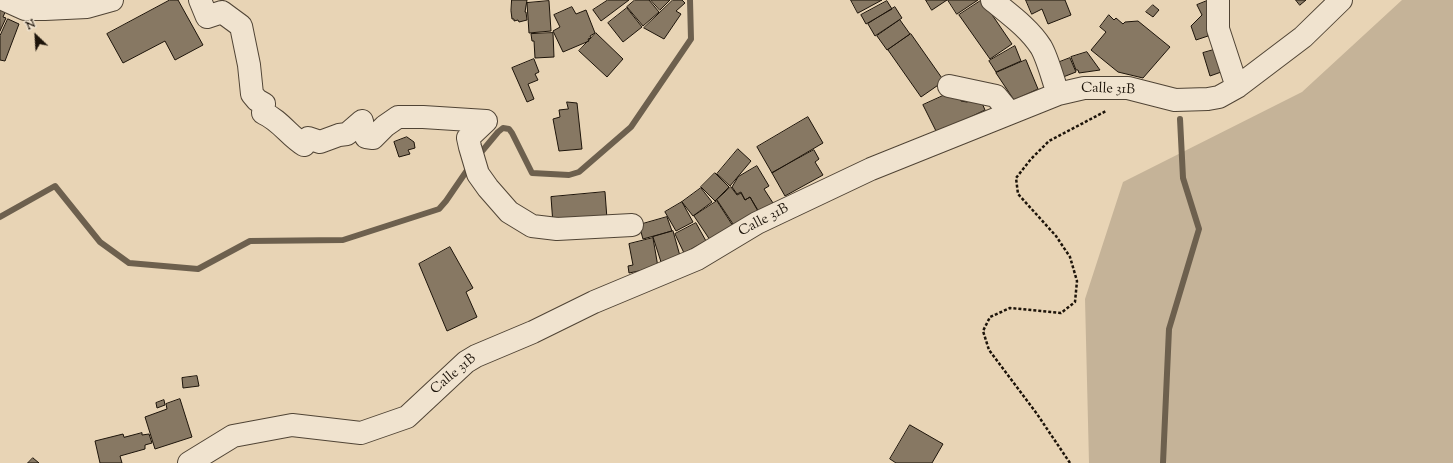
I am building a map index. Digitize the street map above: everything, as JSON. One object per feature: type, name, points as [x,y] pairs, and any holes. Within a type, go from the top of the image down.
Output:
[{"type":"street","points":[[4,0],[24,8],[45,9],[87,6],[112,0]]},
{"type":"street","points":[[200,0],[207,17],[222,12],[241,26],[249,65],[252,94],[257,100],[264,104],[263,113],[271,116],[304,145],[308,138],[320,142],[339,134],[347,134],[362,121],[363,130],[366,137],[372,138],[385,126],[398,118],[423,117],[486,121],[468,138],[470,147],[478,174],[508,212],[532,226],[558,229],[632,225]]},
{"type":"street","points":[[992,0],[1016,19],[1032,35],[1041,48],[1058,94]]},
{"type":"street","points":[[1218,0],[1218,29],[1237,87]]},
{"type":"street","name":"Calle 31B","points":[[189,463],[234,436],[292,425],[361,433],[407,417],[466,362],[476,356],[533,332],[594,302],[697,259],[757,223],[871,169],[1058,94],[1084,88],[1128,88],[1175,100],[1208,99],[1219,97],[1237,87],[1303,37],[1341,0]]},
{"type":"street","points":[[949,86],[996,96],[1010,113]]},
{"type":"path","points":[[1070,463],[1037,414],[989,350],[983,332],[990,317],[1010,308],[1061,313],[1074,302],[1077,281],[1070,257],[1056,236],[1018,194],[1016,178],[1031,159],[1049,141],[1109,109]]},
{"type":"shaded area","points":[[1402,0],[1453,0],[1453,463],[1089,463],[1085,299],[1123,182],[1302,92]]},
{"type":"building","points":[[170,0],[178,0],[203,45],[175,60],[165,41],[123,63],[107,34]]},
{"type":"building","points":[[512,0],[527,0],[525,12],[527,20],[519,22],[518,20],[514,21],[514,19],[512,19]]},
{"type":"building","points":[[608,0],[629,0],[601,21],[593,10]]},
{"type":"building","points":[[635,0],[649,0],[659,12],[643,26],[627,7]]},
{"type":"building","points":[[651,0],[670,0],[660,10]]},
{"type":"building","points":[[673,0],[682,0],[685,3],[676,11],[681,14],[664,39],[644,28]]},
{"type":"building","points":[[851,0],[882,0],[858,13]]},
{"type":"building","points":[[926,0],[947,0],[932,10]]},
{"type":"building","points":[[948,0],[978,0],[957,14]]},
{"type":"building","points":[[982,0],[1012,44],[990,59],[959,15]]},
{"type":"building","points":[[1026,0],[1065,0],[1071,15],[1048,24],[1042,9],[1032,14]]},
{"type":"building","points":[[1296,0],[1306,0],[1300,5]]},
{"type":"building","points":[[549,1],[551,31],[529,33],[527,3]]},
{"type":"building","points":[[887,1],[892,9],[866,24],[861,15]]},
{"type":"building","points":[[1207,1],[1211,9],[1208,36],[1196,40],[1191,26],[1202,15],[1197,5]]},
{"type":"building","points":[[1153,5],[1159,10],[1153,17],[1146,12]]},
{"type":"building","points":[[572,7],[576,14],[586,10],[595,33],[590,36],[591,38],[588,39],[589,41],[563,52],[553,31],[560,27],[554,15]]},
{"type":"building","points":[[895,7],[902,18],[875,36],[868,24]]},
{"type":"building","points":[[0,8],[6,10],[3,17],[6,18],[0,31]]},
{"type":"building","points":[[627,8],[642,27],[623,42],[608,23]]},
{"type":"building","points":[[1109,15],[1114,20],[1116,18],[1123,24],[1125,22],[1138,21],[1170,47],[1143,78],[1118,72],[1091,50],[1106,32],[1100,27]]},
{"type":"building","points":[[8,19],[19,24],[5,61],[0,60],[0,36]]},
{"type":"building","points":[[900,20],[910,34],[887,50],[877,36]]},
{"type":"building","points":[[553,33],[554,57],[535,58],[534,41],[532,41],[531,34]]},
{"type":"building","points":[[596,33],[623,59],[607,77],[579,51]]},
{"type":"building","points":[[911,34],[944,81],[921,97],[888,50]]},
{"type":"building","points":[[1015,46],[1021,61],[996,72],[989,61]]},
{"type":"building","points":[[1217,49],[1224,71],[1210,76],[1203,53]]},
{"type":"building","points":[[1087,52],[1100,70],[1079,73],[1078,70],[1076,70],[1071,57]]},
{"type":"building","points":[[1070,58],[1076,72],[1058,79],[1052,65]]},
{"type":"building","points":[[534,59],[539,72],[535,74],[538,80],[528,84],[534,99],[527,102],[512,68]]},
{"type":"building","points":[[1026,60],[1038,89],[1014,100],[996,73]]},
{"type":"building","points":[[956,90],[961,101],[967,102],[979,96],[985,110],[937,133],[923,105]]},
{"type":"building","points":[[567,102],[577,103],[582,149],[559,151],[553,119],[560,117],[559,110],[568,109]]},
{"type":"building","points":[[808,117],[823,143],[772,173],[757,147]]},
{"type":"building","points":[[407,137],[414,142],[415,148],[408,150],[410,154],[399,157],[394,142]]},
{"type":"building","points":[[738,149],[751,161],[730,186],[717,174]]},
{"type":"building","points":[[814,150],[819,159],[815,162],[823,175],[785,196],[772,173]]},
{"type":"building","points":[[757,166],[769,186],[764,189],[773,203],[759,212],[750,197],[745,200],[741,192],[737,194],[732,187],[738,177]]},
{"type":"building","points":[[715,173],[729,187],[715,201],[701,187]]},
{"type":"building","points":[[731,187],[737,195],[741,193],[745,200],[750,197],[759,213],[735,227],[717,200]]},
{"type":"building","points":[[701,188],[712,202],[693,216],[682,202]]},
{"type":"building","points":[[605,192],[607,219],[553,224],[551,197]]},
{"type":"building","points":[[717,201],[733,226],[710,240],[694,216]]},
{"type":"building","points":[[682,202],[693,222],[676,231],[665,212]]},
{"type":"building","points":[[667,217],[672,231],[643,239],[639,225]]},
{"type":"building","points":[[696,223],[706,241],[684,253],[675,234]]},
{"type":"building","points":[[673,231],[680,256],[661,262],[653,237]]},
{"type":"building","points":[[653,238],[658,267],[629,273],[628,266],[633,265],[629,244]]},
{"type":"building","points":[[450,247],[473,288],[466,292],[477,317],[447,331],[419,264]]},
{"type":"building","points":[[197,376],[199,386],[183,388],[182,378]]},
{"type":"building","points":[[180,399],[192,437],[155,449],[145,417],[167,409],[166,404]]},
{"type":"building","points":[[164,400],[165,405],[157,408],[156,403]]},
{"type":"building","points":[[910,425],[943,444],[932,463],[896,463],[890,459]]},
{"type":"building","points":[[142,433],[142,435],[149,434],[152,443],[145,445],[145,449],[120,456],[122,463],[100,463],[95,441],[123,434],[124,437]]},
{"type":"building","points":[[33,458],[39,463],[28,463]]},
{"type":"waterway","points":[[478,156],[503,128],[509,129],[512,133],[532,173],[569,175],[579,172],[631,127],[691,39],[690,0]]},
{"type":"waterway","points":[[1163,463],[1169,329],[1199,229],[1183,178],[1180,119]]},
{"type":"waterway","points":[[0,217],[55,186],[100,242],[129,263],[198,269],[250,241],[343,240],[439,209],[470,166]]}]
